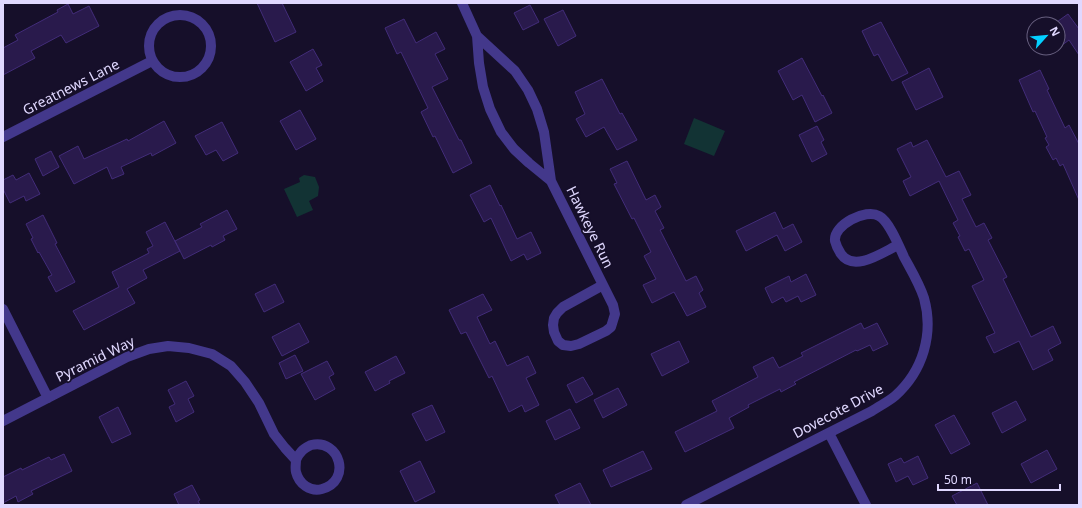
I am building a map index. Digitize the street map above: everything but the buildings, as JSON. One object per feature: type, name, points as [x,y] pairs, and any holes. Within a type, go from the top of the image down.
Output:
[{"type":"street","name":"Hawkeye Run","points":[[462,3],[477,36],[483,87],[490,109],[501,132],[514,149],[551,181]]},
{"type":"street","points":[[176,15],[185,15],[194,18],[201,23],[208,32],[211,52],[207,62],[202,69],[190,76],[180,78],[171,76],[160,70],[152,61],[149,51],[149,40],[156,25],[165,18],[176,15]]},
{"type":"street","name":"Hawkeye Run","points":[[477,36],[515,71],[528,90],[537,109],[544,132],[551,181],[603,285],[613,305],[615,314],[611,327],[579,344],[571,346],[563,345],[558,341],[554,332],[554,318],[557,313],[563,307],[603,285]]},
{"type":"street","name":"Greatnews Lane","points":[[3,138],[152,61]]},
{"type":"street","name":"Dovecote Drive","points":[[686,505],[872,411],[894,397],[907,383],[917,368],[924,352],[928,334],[928,315],[917,282],[898,244],[887,224],[879,216],[870,213],[857,217],[843,224],[837,231],[835,240],[844,259],[852,262],[860,262],[869,259],[898,244]]},
{"type":"street","points":[[3,309],[48,398]]},
{"type":"street","name":"Pyramid Way","points":[[3,421],[127,357],[149,349],[168,346],[189,348],[212,354],[231,366],[245,382],[259,403],[274,434],[296,460]]},
{"type":"street","points":[[829,433],[866,505]]},
{"type":"street","points":[[316,444],[323,445],[335,453],[339,462],[340,470],[335,481],[328,487],[318,490],[304,485],[299,479],[295,471],[296,460],[305,448],[316,444]]},
{"type":"green space","points":[[694,118],[725,131],[714,156],[684,144]]},
{"type":"green space","points":[[304,175],[315,177],[319,187],[318,196],[309,201],[313,210],[297,217],[284,189],[300,182],[299,178]]}]
